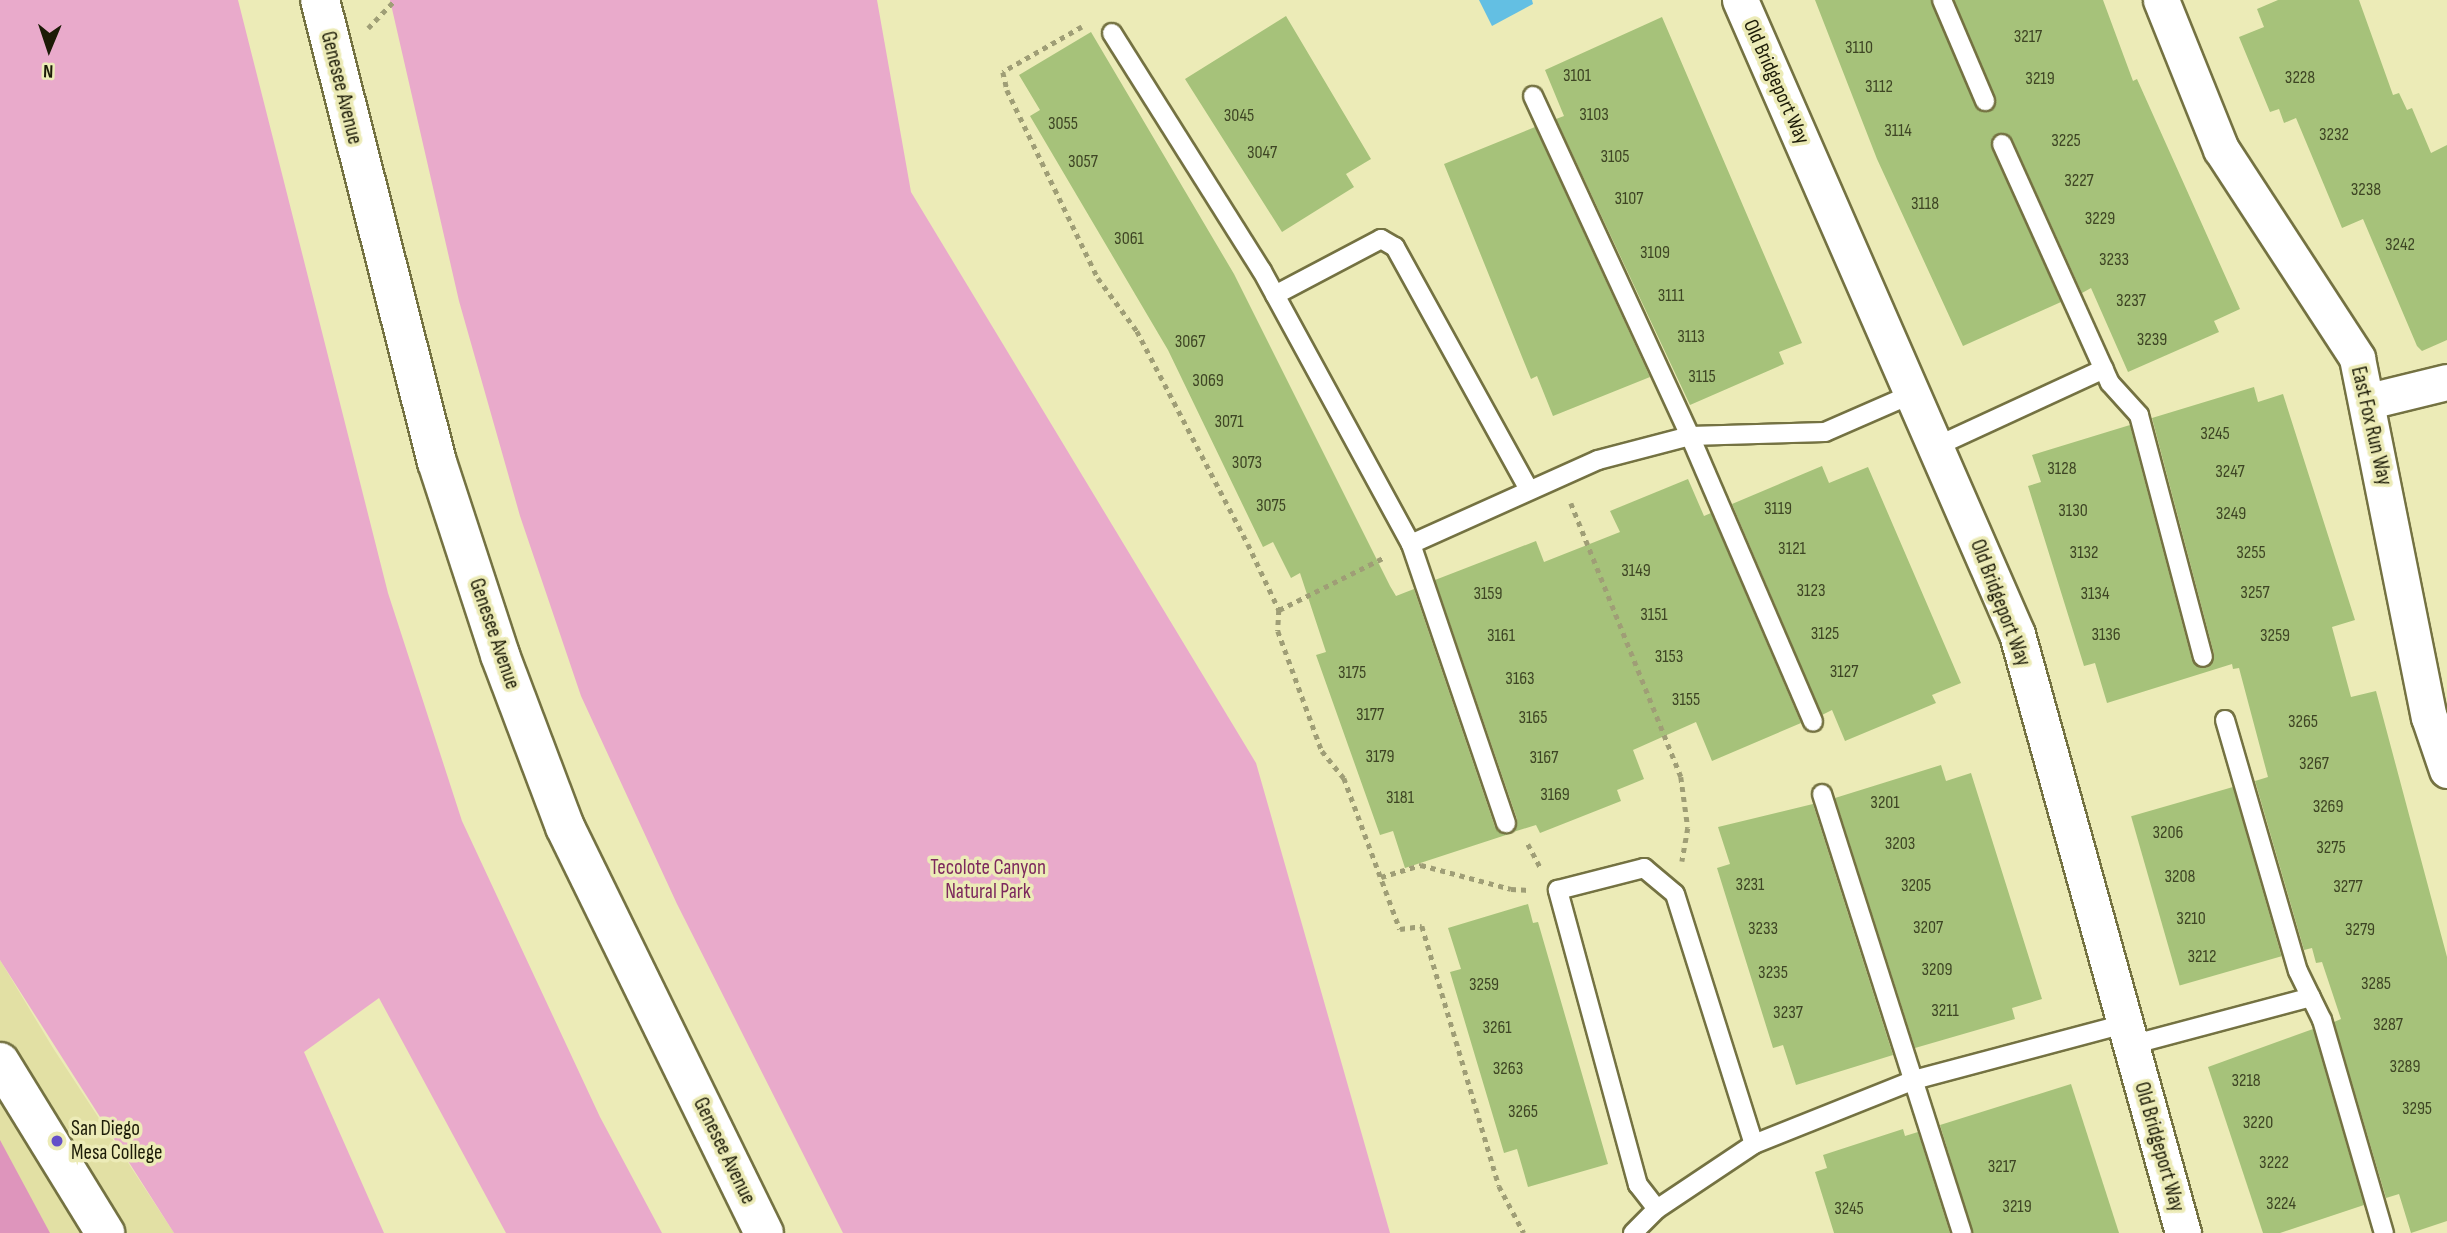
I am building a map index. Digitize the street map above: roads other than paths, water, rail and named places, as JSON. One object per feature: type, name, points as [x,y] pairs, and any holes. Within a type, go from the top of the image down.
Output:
[{"type":"main road","name":"Genesee Avenue","points":[[320,0],[437,462],[500,655],[565,827],[764,1233]]},
{"type":"main road","points":[[0,1062],[105,1233]]},
{"type":"street","name":"Old Bridgeport Way","points":[[1740,0],[2017,634],[2183,1233]]},
{"type":"street","name":"East Fox Run Way","points":[[2161,0],[2221,149],[2357,358],[2369,401],[2429,717],[2447,770]]},
{"type":"street","points":[[2369,401],[2447,382]]},
{"type":"lane","points":[[1941,0],[1985,101]]},
{"type":"lane","points":[[1112,33],[1275,295],[1411,544],[1506,823]]},
{"type":"lane","points":[[1533,96],[1690,436],[1813,722]]},
{"type":"lane","points":[[2002,144],[2110,383],[2138,415],[2203,657]]},
{"type":"lane","points":[[1275,295],[1381,239],[1395,247],[1529,490]]},
{"type":"lane","points":[[1935,447],[2104,369]]},
{"type":"lane","points":[[1411,544],[1598,460],[1690,436],[1825,432],[1912,394]]},
{"type":"lane","points":[[2225,720],[2298,971],[2322,1020],[2384,1233]]},
{"type":"lane","points":[[1822,794],[1962,1233]]},
{"type":"lane","points":[[1657,1209],[1638,1185],[1558,890],[1644,868],[1675,894],[1754,1144]]},
{"type":"lane","points":[[1633,1233],[1657,1209],[1754,1144],[1913,1080],[2311,997]]},
{"type":"water","points":[[1479,0],[1532,0],[1533,4],[1492,26]]},
{"type":"place","name":"San Diego Mesa College","points":[[57,1141]]},
{"type":"park label","name":"Tecolote Canyon Natural Park","points":[[988,880]]}]
